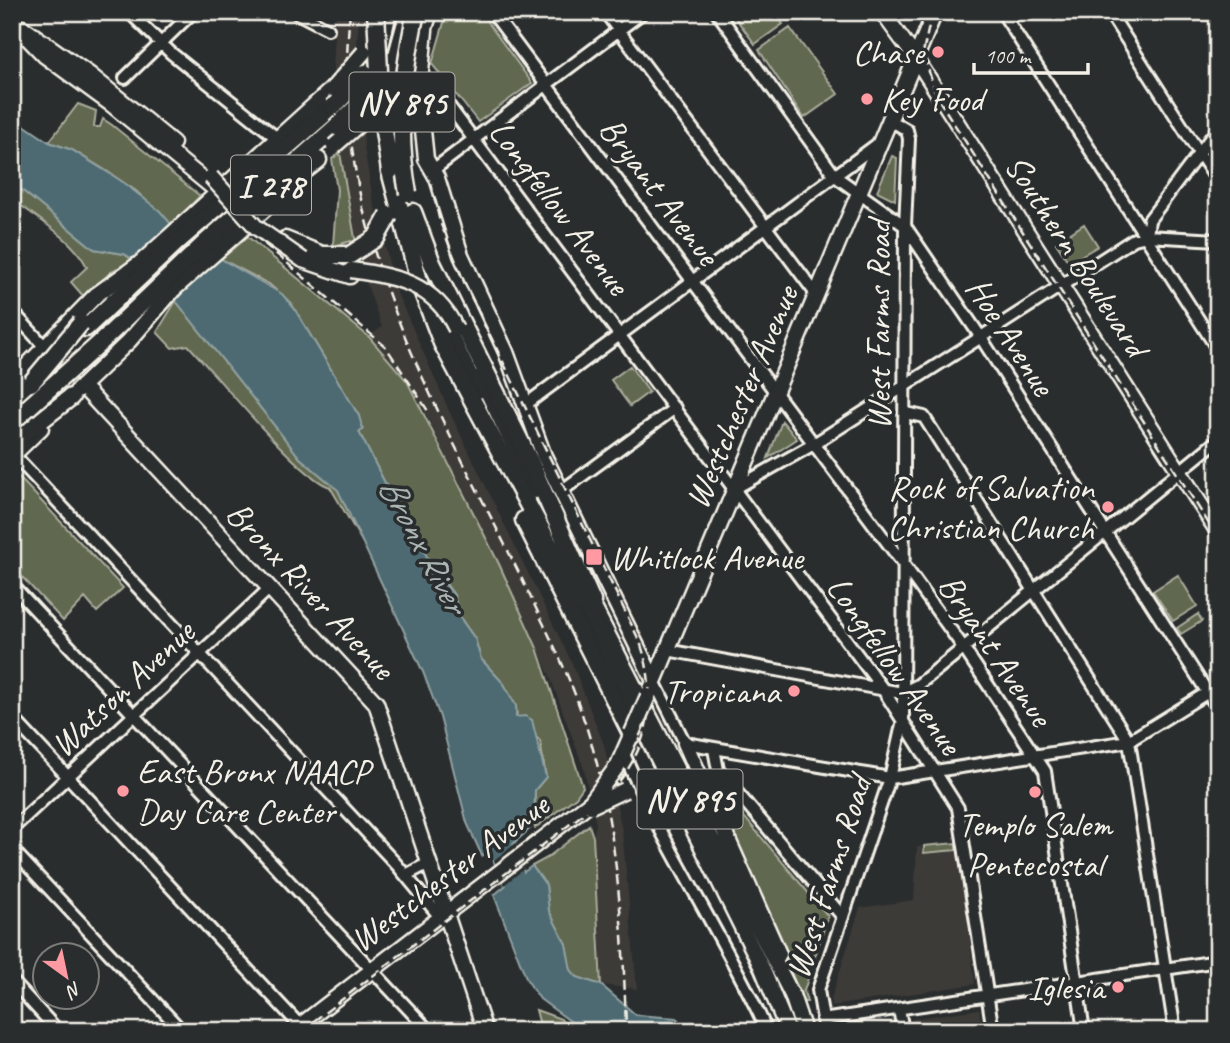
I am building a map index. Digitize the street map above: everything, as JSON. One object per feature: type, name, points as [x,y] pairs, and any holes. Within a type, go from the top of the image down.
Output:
[{"type":"highway","name":"NY 895","points":[[377,12],[380,103],[390,171],[404,194],[425,247],[528,459],[586,602]]},
{"type":"highway","name":"I 278","points":[[142,266],[333,107],[365,74],[379,51],[388,12]]},
{"type":"highway","name":"I 278","points":[[12,422],[210,247],[370,94],[397,55],[408,12]]},
{"type":"highway","name":"NY 895","points":[[416,12],[405,66],[401,110],[404,194],[428,308],[474,406],[586,602]]},
{"type":"highway","points":[[210,247],[318,160]]},
{"type":"highway","points":[[285,240],[350,267],[387,222],[391,196],[390,171]]},
{"type":"highway","points":[[12,401],[142,266]]},
{"type":"highway","points":[[13,451],[77,391]]},
{"type":"highway","points":[[474,406],[526,523],[616,708],[632,734]]},
{"type":"main road","points":[[183,230],[218,191],[332,89],[364,52],[374,31],[377,12]]},
{"type":"main road","points":[[430,12],[418,73],[424,151],[433,170],[461,255],[506,352],[561,492],[654,681]]},
{"type":"main road","name":"Southern Boulevard","points":[[882,12],[915,57],[1218,532]]},
{"type":"main road","name":"Westchester Avenue","points":[[299,1029],[370,969],[588,806],[621,759],[935,12]]},
{"type":"main road","points":[[12,22],[112,92],[305,257]]},
{"type":"main road","points":[[12,22],[44,55],[111,104],[218,191]]},
{"type":"main road","points":[[318,160],[366,118],[407,73],[425,30]]},
{"type":"main road","points":[[211,177],[256,228],[305,257],[392,276],[416,285],[440,304],[586,602]]},
{"type":"main road","points":[[12,382],[101,290],[142,266]]},
{"type":"main road","points":[[77,391],[129,341],[171,282]]},
{"type":"main road","name":"Bronx River Avenue","points":[[77,391],[270,588],[376,703],[443,914],[485,1031]]},
{"type":"main road","name":"NY 895","points":[[586,602],[792,995],[796,1030]]},
{"type":"main road","name":"NY 895","points":[[586,602],[762,968],[796,1030]]},
{"type":"main road","points":[[692,745],[769,929],[792,995]]},
{"type":"main road","points":[[588,806],[630,787]]},
{"type":"street","points":[[129,12],[161,44],[278,139]]},
{"type":"street","points":[[125,78],[192,12]]},
{"type":"street","points":[[295,12],[328,29]]},
{"type":"street","name":"Bryant Avenue","points":[[492,12],[904,565],[1037,757],[1045,771],[1084,1031]]},
{"type":"street","points":[[604,12],[816,294]]},
{"type":"street","points":[[433,170],[643,12]]},
{"type":"street","name":"Hoe Avenue","points":[[716,12],[835,176],[905,226],[979,336],[1215,704],[1218,722]]},
{"type":"street","points":[[1002,12],[1218,350]]},
{"type":"street","points":[[1110,12],[1218,182]]},
{"type":"street","name":"Longfellow Avenue","points":[[419,105],[428,93],[440,94],[475,139],[882,688],[937,773],[958,808],[993,1031]]},
{"type":"street","name":"West Farms Road","points":[[823,1025],[817,993],[890,778],[903,720],[905,226],[909,139],[907,130],[890,120]]},
{"type":"street","points":[[1147,236],[1149,220],[1218,128]]},
{"type":"street","points":[[525,405],[879,144]]},
{"type":"street","points":[[734,489],[814,444],[1134,239],[1147,236],[1218,240]]},
{"type":"street","points":[[12,311],[46,348]]},
{"type":"street","points":[[561,492],[675,408]]},
{"type":"street","points":[[906,413],[924,418],[1129,741],[1175,1031]]},
{"type":"street","points":[[667,650],[902,693],[918,685],[1218,440]]},
{"type":"street","points":[[13,451],[443,914]]},
{"type":"street","points":[[15,588],[429,1031]]},
{"type":"street","name":"Watson Avenue","points":[[12,829],[270,588]]},
{"type":"street","points":[[654,681],[692,745],[890,778],[937,773],[1129,741],[1218,686]]},
{"type":"street","points":[[12,717],[299,1029]]},
{"type":"street","points":[[714,749],[719,770],[844,917]]},
{"type":"street","points":[[621,759],[630,787],[719,933],[767,1031]]},
{"type":"street","points":[[12,849],[182,1031]]},
{"type":"street","points":[[406,875],[429,863]]},
{"type":"street","points":[[823,1025],[899,1009],[1218,961]]},
{"type":"street","points":[[12,981],[58,1031]]},
{"type":"street","points":[[899,1009],[902,1031]]},
{"type":"shaded area","points":[[336,12],[360,12],[357,41],[364,147],[373,200],[397,293],[451,415],[572,663],[604,745],[622,830],[637,989],[601,985],[593,837],[596,824],[584,769],[549,674],[423,408],[399,370],[369,337],[382,327],[353,246],[356,244],[341,164],[333,69]]},
{"type":"shaded area","points":[[958,843],[975,984],[832,1006],[831,999],[860,908],[914,900],[917,847]]},
{"type":"shaded area","points":[[979,1009],[983,1031],[914,1031],[912,1019]]},
{"type":"shaded area","points":[[890,1022],[891,1031],[837,1029]]},
{"type":"green space","points":[[447,12],[480,12],[532,83],[478,122],[432,64]]},
{"type":"green space","points":[[731,12],[774,12],[783,24],[755,44]]},
{"type":"green space","points":[[790,28],[838,94],[804,118],[759,50]]},
{"type":"green space","points":[[78,104],[96,111],[94,127],[100,127],[103,119],[200,196],[171,224],[136,191],[105,170],[72,150],[49,142]]},
{"type":"green space","points":[[340,153],[356,244],[353,246],[351,241],[333,246],[337,190],[332,159]]},
{"type":"green space","points":[[892,156],[897,158],[895,200],[877,191]]},
{"type":"green space","points":[[12,182],[94,249],[124,254],[134,261],[113,270],[84,297],[71,282],[87,267],[81,257],[56,232],[19,204],[12,210],[15,189]]},
{"type":"green space","points":[[1084,224],[1098,246],[1069,263],[1056,243]]},
{"type":"green space","points":[[248,237],[369,337],[407,381],[499,564],[537,648],[583,787],[576,797],[535,828],[535,790],[546,777],[540,741],[517,718],[516,706],[504,684],[481,659],[475,639],[459,616],[454,595],[413,538],[359,432],[359,416],[291,303],[269,284],[221,259]]},
{"type":"green space","points":[[176,301],[300,458],[338,490],[363,543],[330,487],[317,480],[279,446],[188,345],[172,348],[157,332]]},
{"type":"green space","points":[[630,366],[649,392],[630,406],[611,380]]},
{"type":"green space","points":[[782,421],[797,439],[768,458]]},
{"type":"green space","points":[[14,472],[123,588],[97,612],[85,598],[63,621],[12,566]]},
{"type":"green space","points":[[1178,575],[1197,606],[1173,621],[1153,591]]},
{"type":"green space","points":[[1198,614],[1202,621],[1181,634],[1177,628]]},
{"type":"green space","points":[[707,773],[828,916],[804,991],[807,1002],[802,1002],[783,949]]},
{"type":"green space","points":[[589,825],[593,837],[601,985],[577,977],[570,970],[566,944],[549,911],[546,885],[532,866],[547,858]]},
{"type":"green space","points":[[956,843],[956,850],[924,853],[924,846]]},
{"type":"green space","points":[[536,1010],[561,1019],[567,1031],[541,1029]]},
{"type":"water","points":[[12,117],[49,142],[72,150],[120,180],[160,211],[171,224],[166,229],[187,253],[221,259],[282,294],[294,308],[359,416],[363,430],[359,432],[413,538],[416,537],[438,576],[454,595],[459,616],[475,639],[481,659],[504,684],[516,706],[516,717],[525,716],[532,720],[546,777],[535,790],[534,825],[513,844],[524,872],[532,866],[546,885],[549,911],[566,944],[571,970],[577,977],[601,985],[636,1015],[677,1018],[683,1031],[584,1031],[540,999],[527,980],[494,895],[505,886],[489,851],[482,856],[467,823],[440,717],[423,672],[338,490],[300,458],[176,301],[186,288],[163,273],[142,251],[133,259],[124,254],[94,249],[12,182]]},
{"type":"pier","points":[[515,844],[524,869],[504,885],[494,860]]},
{"type":"railway","points":[[350,12],[347,90],[354,165],[370,236],[420,373],[562,663],[595,755],[616,872],[626,1031]]},
{"type":"railway","points":[[932,12],[923,53],[937,97],[1218,538]]},
{"type":"railway","points":[[301,1031],[604,798],[631,764],[646,726],[649,685],[640,642],[465,284],[440,222],[431,183]]},
{"type":"railway","points":[[253,234],[386,347],[430,414]]},
{"type":"place","name":"Chase","points":[[938,52]]},
{"type":"place","name":"Key Food","points":[[867,99]]},
{"type":"place","name":"Rock of Salvation Christian Church","points":[[1108,507]]},
{"type":"place","name":"Whitlock Avenue","points":[[594,557]]},
{"type":"place","name":"Tropicana","points":[[794,691]]},
{"type":"place","name":"East Bronx NAACP Day Care Center","points":[[123,791]]},
{"type":"place","name":"Templo Salem Pentecostal","points":[[1035,792]]},
{"type":"place","name":"Iglesia","points":[[1118,987]]},
{"type":"water label","name":"Bronx River","points":[[424,544]]}]
